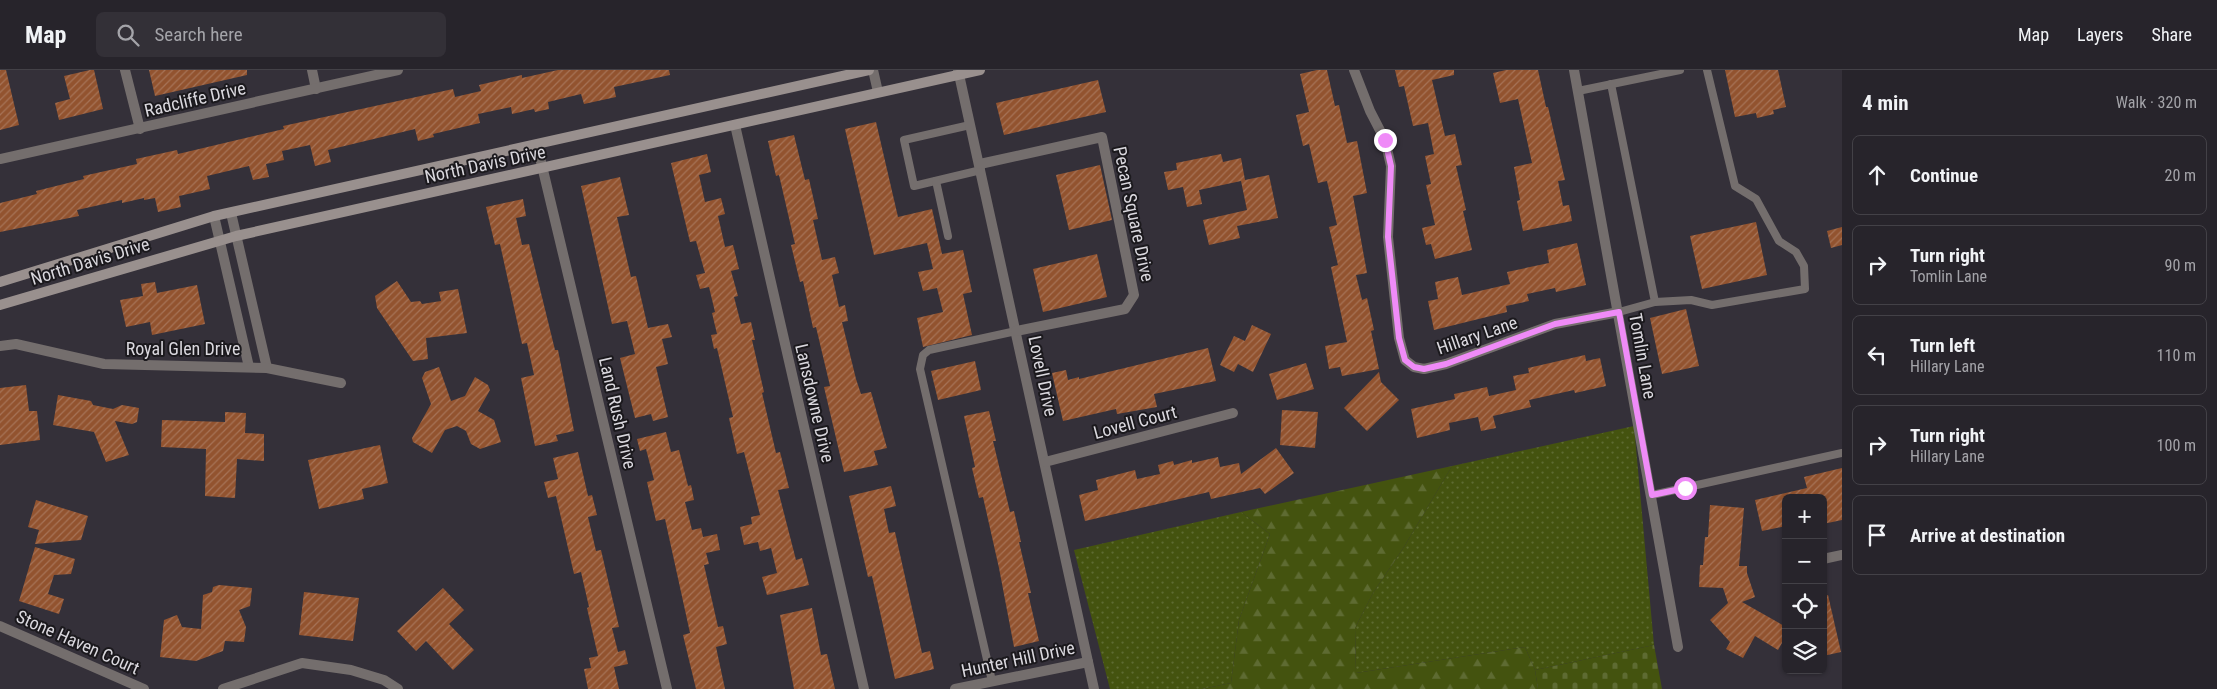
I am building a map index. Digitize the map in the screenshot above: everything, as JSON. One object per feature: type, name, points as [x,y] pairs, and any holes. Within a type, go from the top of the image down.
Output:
[{"type":"street","points":[[125,70],[140,129]]},
{"type":"street","points":[[312,70],[316,88]]},
{"type":"street","name":"Radcliffe Drive","points":[[0,159],[398,70]]},
{"type":"street","name":"North Davis Drive","points":[[0,282],[214,216],[868,70]]},
{"type":"street","points":[[872,70],[878,92]]},
{"type":"street","name":"North Davis Drive","points":[[0,306],[236,236],[735,125],[958,72],[977,70]]},
{"type":"street","name":"Hillary Lane","points":[[1354,70],[1370,111],[1385,140],[1391,166],[1388,237],[1399,338],[1405,360],[1414,367],[1424,369],[1446,364],[1555,324],[1619,312]]},
{"type":"street","name":"Tomlin Lane","points":[[1574,70],[1678,647]]},
{"type":"street","name":"Lovell Drive","points":[[958,72],[1094,689]]},
{"type":"street","name":"Lansdowne Drive","points":[[735,125],[864,689]]},
{"type":"street","name":"Pecan Square Drive","points":[[980,167],[1102,137],[1134,295],[1125,309],[1016,330]]},
{"type":"street","name":"Land Rush Drive","points":[[537,145],[667,689]]},
{"type":"street","name":"Royal Glen Drive","points":[[231,213],[267,368]]},
{"type":"street","name":"Royal Glen Drive","points":[[0,346],[16,344],[104,364],[249,367],[214,216]]},
{"type":"street","points":[[249,367],[267,368],[341,383]]},
{"type":"street","name":"Lovell Court","points":[[1045,462],[1233,413]]},
{"type":"street","points":[[1827,558],[1842,554]]},
{"type":"street","name":"Stone Haven Court","points":[[0,626],[144,689]]},
{"type":"street","name":"Hunter Hill Drive","points":[[955,689],[1088,662]]},
{"type":"street","points":[[224,689],[302,663],[351,670],[384,680],[398,689]]},
{"type":"lane","points":[[1578,91],[1680,70]]},
{"type":"lane","points":[[1619,312],[1656,302],[1692,300],[1712,305],[1805,289],[1804,266],[1796,252],[1779,241],[1756,199],[1735,186],[1708,70]]},
{"type":"lane","points":[[1611,84],[1656,302]]},
{"type":"lane","points":[[970,125],[904,140],[914,186],[980,167]]},
{"type":"lane","points":[[936,181],[948,236]]},
{"type":"lane","points":[[992,681],[920,368],[923,354],[929,350],[1016,330]]},
{"type":"lane","points":[[1652,495],[1842,453]]},
{"type":"green space","points":[[1634,426],[1654,645],[1535,670],[1525,647],[1356,673],[1355,628],[1373,593],[1404,547],[1452,466]]},
{"type":"green space","points":[[1452,466],[1404,547],[1373,593],[1355,628],[1356,673],[1525,647],[1535,670],[1538,689],[1202,689],[1231,683],[1239,620],[1270,534],[1241,512]]},
{"type":"green space","points":[[1241,512],[1270,534],[1239,620],[1231,683],[1202,689],[1110,689],[1074,550]]},
{"type":"green space","points":[[1654,645],[1662,689],[1538,689],[1535,670]]},
{"type":"building","points":[[0,70],[6,70],[19,125],[0,130]]},
{"type":"building","points":[[94,70],[103,109],[59,120],[55,103],[70,99],[64,76]]},
{"type":"building","points":[[149,70],[247,70],[247,75],[155,96]]},
{"type":"building","points":[[558,70],[669,70],[670,75],[614,87],[616,97],[584,104],[581,94],[548,102],[549,109],[535,112],[534,109],[512,114],[511,107],[478,114],[480,123],[433,134],[434,137],[418,141],[415,129],[328,150],[331,162],[315,166],[310,145],[282,151],[284,160],[266,164],[269,177],[253,180],[249,166],[207,176],[210,189],[179,196],[181,207],[158,212],[155,198],[144,200],[144,198],[122,203],[122,200],[77,210],[79,216],[0,232],[0,203],[37,194],[36,191],[84,179],[83,176],[137,164],[136,159],[177,150],[178,154],[284,129],[283,126],[453,89],[455,97],[481,91],[479,85],[522,75],[522,78]]},
{"type":"building","points":[[1327,70],[1335,106],[1339,105],[1347,143],[1357,141],[1367,193],[1353,196],[1367,273],[1356,275],[1362,300],[1367,298],[1374,330],[1371,331],[1379,369],[1342,376],[1340,367],[1329,369],[1325,346],[1347,342],[1331,267],[1338,265],[1329,227],[1337,225],[1327,181],[1318,183],[1309,144],[1303,146],[1296,115],[1309,112],[1300,74]]},
{"type":"building","points":[[1395,70],[1454,70],[1454,75],[1432,80],[1445,136],[1455,134],[1462,165],[1456,166],[1466,210],[1463,211],[1472,250],[1435,259],[1431,244],[1426,245],[1422,228],[1435,225],[1426,185],[1431,184],[1425,156],[1434,154],[1428,123],[1413,126],[1404,86],[1399,87]]},
{"type":"building","points":[[1506,70],[1538,70],[1565,180],[1558,181],[1563,206],[1569,205],[1572,221],[1523,231],[1517,201],[1520,200],[1514,167],[1532,163],[1518,99],[1500,103],[1493,73]]},
{"type":"building","points":[[1725,70],[1778,70],[1786,107],[1773,110],[1774,114],[1757,118],[1756,113],[1735,117]]},
{"type":"building","points":[[1098,80],[1106,112],[1004,135],[996,103]]},
{"type":"building","points":[[876,122],[898,217],[932,209],[942,254],[963,250],[972,292],[963,294],[972,335],[923,347],[917,318],[943,312],[937,288],[923,291],[918,272],[933,269],[927,243],[874,255],[845,129]]},
{"type":"building","points":[[794,135],[805,180],[809,179],[818,219],[813,220],[822,260],[835,257],[839,273],[832,275],[839,307],[845,305],[848,321],[842,322],[856,379],[861,394],[871,392],[887,448],[874,451],[878,465],[844,472],[824,387],[830,386],[816,327],[813,328],[803,281],[800,282],[791,245],[795,244],[779,175],[776,176],[768,141]]},
{"type":"building","points":[[707,154],[711,172],[699,175],[705,202],[721,198],[725,214],[718,216],[725,247],[733,245],[739,269],[731,271],[738,296],[734,297],[741,324],[751,322],[755,340],[752,340],[764,392],[762,393],[776,453],[780,452],[789,488],[778,490],[796,560],[802,558],[809,585],[767,595],[762,577],[777,573],[771,548],[760,551],[758,542],[744,545],[740,527],[752,524],[751,517],[760,515],[744,452],[737,454],[729,418],[733,417],[717,348],[714,349],[711,335],[717,334],[712,313],[715,312],[709,287],[700,289],[696,275],[705,273],[696,241],[690,242],[671,163]]},
{"type":"building","points":[[1221,154],[1223,162],[1241,158],[1245,180],[1269,175],[1278,218],[1237,226],[1240,238],[1209,245],[1203,220],[1247,210],[1241,181],[1199,190],[1202,204],[1187,207],[1183,187],[1168,190],[1164,172],[1177,170],[1176,163]]},
{"type":"building","points":[[1100,165],[1112,220],[1069,230],[1056,175]]},
{"type":"building","points":[[620,177],[629,215],[617,217],[631,277],[636,276],[648,328],[668,324],[672,337],[662,339],[668,364],[656,367],[668,417],[653,421],[651,414],[635,418],[620,358],[635,354],[627,321],[612,324],[581,186]]},
{"type":"building","points":[[523,199],[526,216],[516,218],[522,245],[529,244],[555,350],[558,350],[574,431],[556,435],[558,441],[535,446],[521,378],[534,375],[527,343],[522,344],[500,244],[495,245],[486,207]]},
{"type":"building","points":[[1756,222],[1767,275],[1702,289],[1690,236]]},
{"type":"building","points":[[1842,227],[1842,245],[1831,248],[1827,231]]},
{"type":"building","points":[[1577,243],[1586,285],[1556,292],[1555,288],[1527,294],[1529,301],[1506,306],[1507,312],[1434,330],[1428,301],[1438,299],[1435,282],[1458,277],[1462,295],[1510,284],[1507,272],[1549,263],[1547,250]]},
{"type":"building","points":[[1097,254],[1107,297],[1043,312],[1033,269]]},
{"type":"building","points":[[397,281],[411,302],[420,301],[422,304],[441,301],[439,292],[458,289],[467,333],[426,338],[428,359],[413,361],[377,308],[375,296]]},
{"type":"building","points":[[155,282],[157,293],[197,285],[205,324],[152,335],[150,322],[126,327],[120,300],[143,296],[141,284]]},
{"type":"building","points":[[1686,309],[1699,366],[1662,374],[1650,318]]},
{"type":"building","points":[[1252,325],[1271,334],[1253,372],[1238,364],[1234,372],[1220,365],[1234,336],[1245,341]]},
{"type":"building","points":[[1208,348],[1216,381],[1154,394],[1157,407],[1117,414],[1116,409],[1063,421],[1052,373],[1066,370],[1068,380],[1079,377],[1079,379]]},
{"type":"building","points":[[1585,355],[1586,361],[1600,358],[1606,386],[1575,393],[1574,390],[1529,400],[1531,407],[1493,416],[1496,428],[1481,431],[1478,417],[1449,423],[1450,430],[1417,438],[1411,409],[1455,399],[1454,394],[1487,387],[1489,396],[1516,390],[1513,376],[1529,373],[1528,368]]},
{"type":"building","points":[[975,361],[981,390],[938,400],[931,371]]},
{"type":"building","points":[[1306,363],[1314,389],[1277,400],[1269,374]]},
{"type":"building","points":[[439,367],[451,401],[465,396],[475,377],[488,385],[490,390],[478,411],[494,420],[501,442],[480,449],[471,444],[466,431],[457,426],[445,430],[432,453],[413,442],[412,438],[431,404],[422,378],[425,372]]},
{"type":"building","points":[[1379,372],[1381,382],[1399,400],[1367,431],[1344,408]]},
{"type":"building","points":[[26,385],[29,411],[37,411],[40,440],[0,445],[0,388]]},
{"type":"building","points":[[58,395],[91,401],[93,405],[113,409],[122,405],[139,408],[137,422],[132,424],[115,421],[129,455],[106,462],[94,432],[53,425]]},
{"type":"building","points":[[1282,410],[1318,412],[1315,448],[1280,445]]},
{"type":"building","points":[[989,411],[996,441],[993,441],[1010,512],[1014,511],[1021,542],[1019,542],[1031,593],[1028,593],[1039,641],[1014,647],[983,497],[979,498],[972,468],[975,467],[964,416]]},
{"type":"building","points":[[225,412],[246,413],[245,433],[264,434],[264,461],[237,459],[235,498],[205,496],[206,449],[161,447],[162,420],[225,422]]},
{"type":"building","points":[[666,432],[671,452],[679,450],[688,486],[691,485],[694,500],[685,502],[692,530],[701,528],[703,537],[717,534],[720,550],[706,553],[709,564],[704,565],[718,627],[723,626],[727,644],[716,647],[725,689],[696,689],[683,635],[690,633],[665,519],[656,521],[647,482],[654,480],[646,449],[640,451],[637,439]]},
{"type":"building","points":[[380,445],[388,483],[362,489],[364,499],[319,509],[308,460]]},
{"type":"building","points":[[1276,448],[1294,473],[1265,494],[1260,488],[1211,499],[1209,492],[1085,521],[1079,495],[1098,490],[1096,480],[1135,470],[1137,479],[1160,474],[1158,465],[1173,461],[1174,465],[1192,460],[1192,463],[1218,457],[1220,467],[1239,463],[1241,474]]},
{"type":"building","points":[[578,452],[588,496],[592,495],[597,515],[588,517],[596,551],[601,550],[619,627],[612,628],[618,652],[625,650],[628,664],[614,667],[619,689],[588,689],[584,669],[591,668],[589,658],[598,656],[587,608],[589,607],[581,572],[574,574],[556,496],[548,498],[544,482],[558,479],[553,458]]},
{"type":"building","points":[[1842,468],[1842,520],[1827,523],[1827,494],[1782,494],[1782,527],[1762,531],[1755,500],[1807,488],[1804,477]]},
{"type":"building","points":[[891,486],[896,506],[884,509],[889,533],[895,532],[922,653],[930,651],[934,669],[895,679],[872,576],[868,577],[849,496]]},
{"type":"building","points":[[36,500],[88,516],[81,540],[35,544],[39,530],[28,527]]},
{"type":"building","points":[[1710,505],[1744,508],[1739,566],[1747,566],[1747,573],[1755,597],[1742,602],[1782,625],[1782,643],[1778,650],[1755,636],[1743,658],[1726,649],[1730,642],[1710,620],[1728,603],[1723,588],[1699,587],[1700,565],[1703,565],[1705,537],[1708,537]]},
{"type":"building","points":[[35,547],[75,559],[71,574],[54,575],[48,594],[64,599],[59,614],[19,601]]},
{"type":"building","points":[[219,585],[252,588],[250,606],[239,610],[246,627],[244,642],[225,641],[223,651],[196,661],[160,657],[164,620],[177,615],[182,627],[201,629],[203,595],[212,592],[213,587]]},
{"type":"building","points":[[443,588],[464,610],[449,624],[474,650],[453,670],[426,641],[416,651],[397,631]]},
{"type":"building","points":[[304,592],[359,598],[353,641],[299,635]]},
{"type":"building","points":[[1827,595],[1841,652],[1827,655],[1827,629]]},
{"type":"building","points":[[812,608],[821,655],[827,654],[835,689],[794,689],[780,615]]},
{"type":"route","points":[[1385,140],[1391,166],[1388,237],[1399,338],[1405,360],[1414,367],[1424,369],[1446,364],[1555,324],[1619,312],[1652,495],[1685,488]]}]
